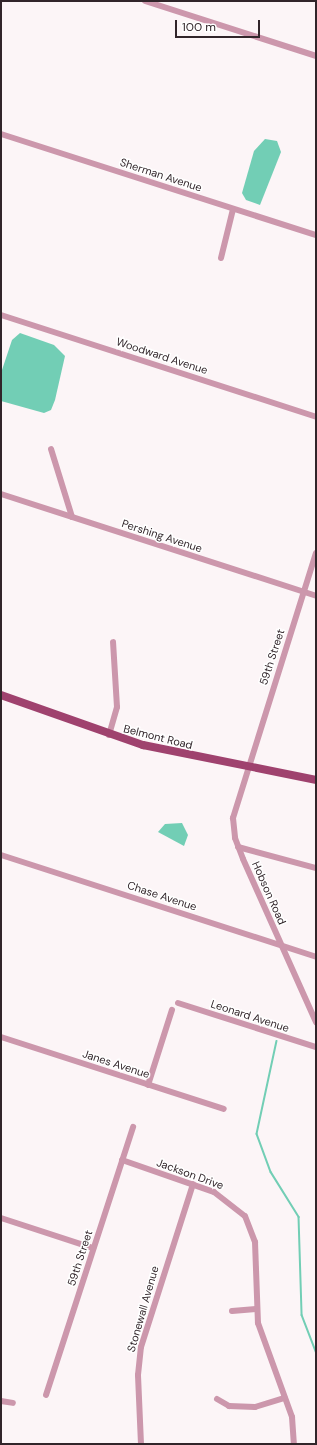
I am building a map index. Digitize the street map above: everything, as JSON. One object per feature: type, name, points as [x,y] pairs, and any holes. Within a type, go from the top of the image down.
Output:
[{"type":"main road","name":"Belmont Road","points":[[1,695],[109,735],[247,767],[316,780]]},
{"type":"street","points":[[146,1],[316,56]]},
{"type":"street","name":"Sherman Avenue","points":[[1,134],[316,235]]},
{"type":"street","points":[[221,258],[233,209]]},
{"type":"street","name":"Woodward Avenue","points":[[1,315],[316,417]]},
{"type":"street","points":[[51,449],[72,516]]},
{"type":"street","name":"Pershing Avenue","points":[[1,494],[316,596]]},
{"type":"street","name":"59th Street","points":[[247,767],[316,553]]},
{"type":"street","points":[[109,735],[116,707],[113,642]]},
{"type":"street","name":"Hobson Road","points":[[247,767],[234,818],[238,847],[316,1022]]},
{"type":"street","points":[[238,847],[316,868]]},
{"type":"street","name":"Chase Avenue","points":[[1,855],[316,957]]},
{"type":"street","name":"Leonard Avenue","points":[[178,1003],[316,1047]]},
{"type":"street","points":[[148,1085],[172,1010]]},
{"type":"street","name":"Janes Avenue","points":[[1,1037],[224,1109]]},
{"type":"street","name":"59th Street","points":[[46,1395],[133,1127]]},
{"type":"street","name":"Jackson Drive","points":[[122,1160],[193,1184],[228,1199],[249,1222],[256,1250],[256,1310],[265,1347],[294,1424],[294,1444]]},
{"type":"street","name":"Stonewall Avenue","points":[[141,1444],[138,1375],[141,1348],[193,1184]]},
{"type":"street","points":[[1,1218],[93,1248]]},
{"type":"street","points":[[232,1311],[256,1310]]},
{"type":"street","points":[[217,1399],[229,1406],[255,1407],[285,1398]]},
{"type":"street","points":[[1,1401],[13,1403]]},
{"type":"shaded area","points":[[265,139],[277,141],[281,152],[260,205],[246,200],[242,193],[254,151]]},
{"type":"shaded area","points":[[20,333],[54,345],[65,356],[55,400],[51,410],[44,413],[1,401],[1,373],[12,340]]},
{"type":"shaded area","points":[[182,823],[188,835],[184,846],[158,832],[165,824]]},
{"type":"waterway","points":[[279,1029],[280,1024]]},
{"type":"waterway","points":[[277,1041],[257,1134],[271,1172],[299,1217],[302,1315],[316,1351]]}]
